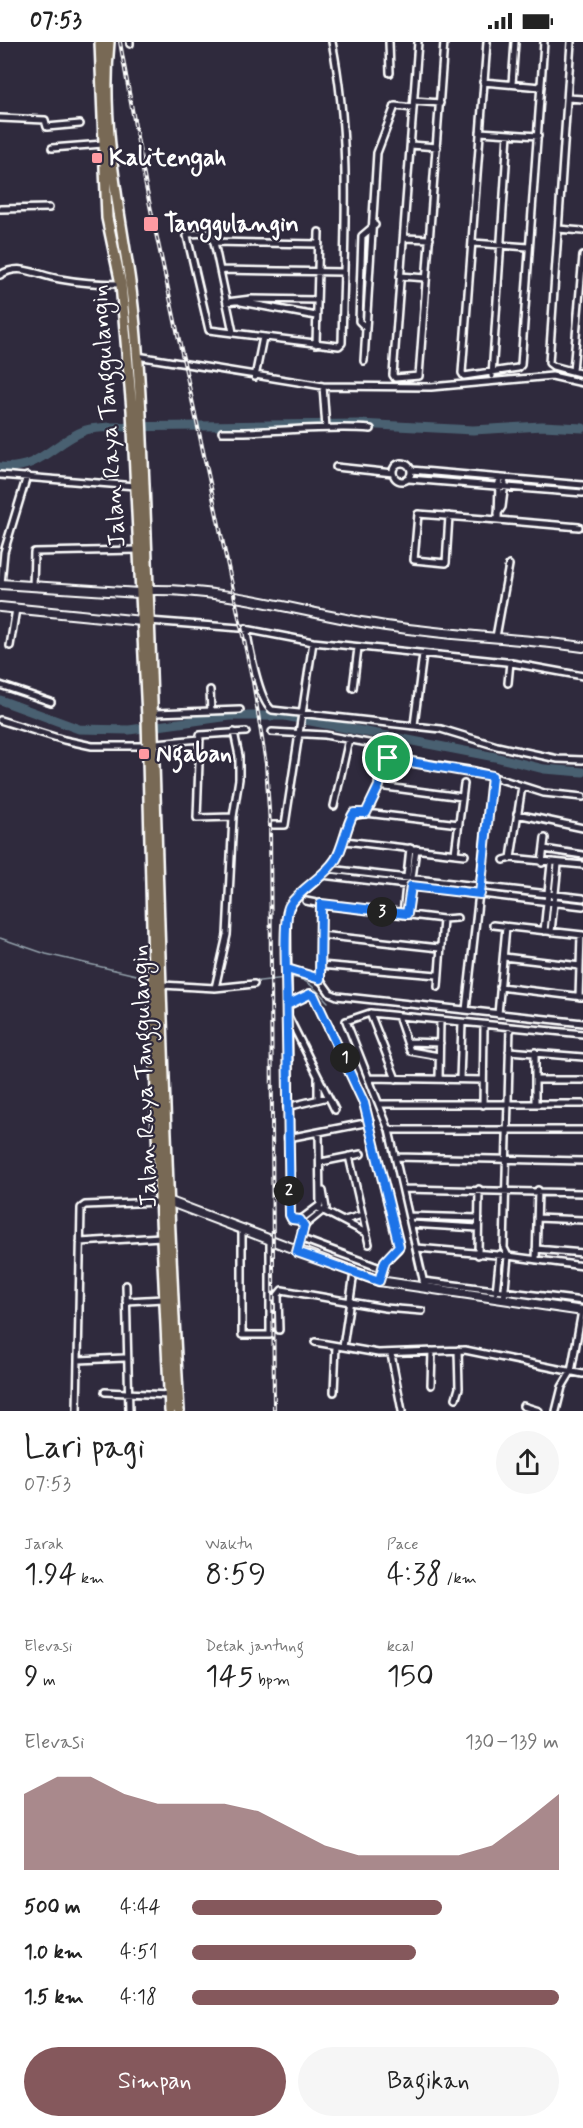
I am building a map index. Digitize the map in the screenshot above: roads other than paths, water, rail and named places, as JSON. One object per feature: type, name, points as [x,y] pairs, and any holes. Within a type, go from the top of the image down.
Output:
[{"type":"highway","name":"Jalan Raya Tanggulangin","points":[[100,42],[107,218],[122,284],[137,416]]},
{"type":"highway","points":[[109,42],[107,61],[111,160],[129,275],[137,356],[144,592]]},
{"type":"highway","name":"Jalan Raya Tanggulangin","points":[[138,436],[135,486],[141,508],[138,550],[144,592],[152,716],[164,1201],[178,1411]]},
{"type":"highway","name":"Jalan Raya Tanggulangin","points":[[164,1201],[161,1237],[170,1411]]},
{"type":"street","points":[[233,332],[214,242],[208,233],[187,236],[208,329],[316,344],[339,346],[342,343],[345,148],[343,109],[333,42]]},
{"type":"street","points":[[390,42],[390,73]]},
{"type":"street","points":[[418,42],[393,375],[395,378],[419,376],[444,42]]},
{"type":"street","points":[[487,42],[462,373],[464,376],[518,368],[521,365],[544,42]]},
{"type":"street","points":[[513,84],[515,42]]},
{"type":"street","points":[[571,42],[549,363],[583,374]]},
{"type":"street","points":[[483,81],[541,87]]},
{"type":"street","points":[[568,98],[583,99]]},
{"type":"street","points":[[414,101],[440,103]]},
{"type":"street","points":[[364,361],[379,146],[395,106],[413,108]]},
{"type":"street","points":[[0,118],[45,120],[47,127],[80,124]]},
{"type":"street","points":[[480,132],[538,136]]},
{"type":"street","points":[[492,381],[508,134]]},
{"type":"street","points":[[52,148],[103,144]]},
{"type":"street","points":[[411,146],[437,147]]},
{"type":"street","points":[[0,209],[49,208]]},
{"type":"street","points":[[365,327],[359,321],[362,236],[375,225]]},
{"type":"street","points":[[558,229],[583,231]]},
{"type":"street","points":[[316,344],[319,232]]},
{"type":"street","points":[[404,238],[430,239]]},
{"type":"street","points":[[214,242],[319,244]]},
{"type":"street","points":[[473,243],[528,247]]},
{"type":"street","points":[[573,371],[583,256]]},
{"type":"street","points":[[0,274],[24,269],[55,278],[90,284],[122,284]]},
{"type":"street","points":[[220,270],[343,272]]},
{"type":"street","points":[[400,276],[426,278]]},
{"type":"street","points":[[241,302],[251,299],[317,300]]},
{"type":"street","points":[[227,302],[241,302],[316,316]]},
{"type":"street","points":[[255,377],[263,337]]},
{"type":"street","points":[[137,356],[255,377],[323,386],[404,387],[552,376],[583,383]]},
{"type":"street","points":[[404,387],[405,378]]},
{"type":"street","points":[[323,386],[325,427]]},
{"type":"street","points":[[222,432],[269,433],[325,427],[371,429]]},
{"type":"street","points":[[393,473],[394,469],[405,464],[411,470],[583,493]]},
{"type":"street","points":[[336,467],[393,473],[401,481],[409,478],[583,485]]},
{"type":"street","points":[[409,478],[411,470]]},
{"type":"street","points":[[450,474],[450,481]]},
{"type":"street","points":[[0,475],[135,486]]},
{"type":"street","points":[[27,476],[4,552],[1,584],[255,599],[372,624],[583,647]]},
{"type":"street","points":[[498,520],[502,481]]},
{"type":"street","points":[[450,516],[446,563],[414,560],[418,514],[450,516],[579,527]]},
{"type":"street","points":[[33,587],[34,552],[138,550]]},
{"type":"street","points":[[496,638],[509,565]]},
{"type":"street","points":[[0,607],[246,628],[313,642],[510,662],[583,676]]},
{"type":"street","points":[[10,646],[16,609]]},
{"type":"street","points":[[246,628],[267,706],[272,710],[441,729],[497,746],[558,759],[583,760]]},
{"type":"street","points":[[273,825],[285,825],[304,714],[313,642]]},
{"type":"street","points":[[353,688],[358,648]]},
{"type":"street","points":[[414,725],[423,654]]},
{"type":"street","points":[[508,683],[510,662]]},
{"type":"street","points":[[0,685],[51,702]]},
{"type":"street","points":[[210,690],[211,711]]},
{"type":"street","points":[[152,716],[240,710]]},
{"type":"street","points":[[0,720],[92,746],[200,739]]},
{"type":"street","points":[[216,986],[227,935],[233,817],[239,768],[234,732]]},
{"type":"street","points":[[233,817],[197,818],[200,739],[202,733],[246,732]]},
{"type":"street","points":[[272,732],[301,732],[384,746],[379,786],[366,813]]},
{"type":"street","points":[[334,806],[349,739]]},
{"type":"street","points":[[382,757],[492,776],[544,792],[583,797]]},
{"type":"street","points":[[466,1010],[492,776]]},
{"type":"street","points":[[455,853],[464,784]]},
{"type":"street","points":[[379,786],[462,797]]},
{"type":"street","points":[[511,858],[522,786]]},
{"type":"street","points":[[366,1233],[345,1220],[320,1210],[300,1220],[292,1219],[290,1215],[286,913],[294,900],[329,869],[345,841],[350,818],[354,813],[459,824]]},
{"type":"street","points":[[517,814],[583,828]]},
{"type":"street","points":[[542,863],[545,838]]},
{"type":"street","points":[[345,841],[465,855]]},
{"type":"street","points":[[405,914],[413,849]]},
{"type":"street","points":[[504,860],[511,858],[551,864],[583,865],[583,853],[544,849]]},
{"type":"street","points":[[544,931],[551,864]]},
{"type":"street","points":[[551,932],[558,864]]},
{"type":"street","points":[[329,869],[583,898]]},
{"type":"street","points":[[322,875],[583,906]]},
{"type":"street","points":[[306,901],[443,919],[457,918]]},
{"type":"street","points":[[321,904],[320,979],[330,993],[337,996],[583,1023]]},
{"type":"street","points":[[438,987],[437,975],[443,919]]},
{"type":"street","points":[[493,925],[582,935],[581,997],[500,987]]},
{"type":"street","points":[[498,1014],[506,927]]},
{"type":"street","points":[[320,935],[440,948]]},
{"type":"street","points":[[504,957],[580,966]]},
{"type":"street","points":[[320,965],[437,975]]},
{"type":"street","points":[[287,972],[320,979]]},
{"type":"street","points":[[158,979],[216,986],[254,984]]},
{"type":"street","points":[[287,1005],[310,994],[314,996],[345,1058],[370,1122],[399,1244],[398,1249],[385,1261],[379,1281]]},
{"type":"street","points":[[370,1013],[396,1078]]},
{"type":"street","points":[[422,1286],[417,1248],[389,1130],[346,1024],[348,1019],[370,1013],[583,1034]]},
{"type":"street","points":[[287,1015],[335,1110]]},
{"type":"street","points":[[398,1017],[411,1052],[440,1056]]},
{"type":"street","points":[[439,1079],[440,1020]]},
{"type":"street","points":[[460,1080],[462,1023]]},
{"type":"street","points":[[483,1105],[484,1026]]},
{"type":"street","points":[[500,1295],[499,1256],[504,1248],[507,1190],[510,1027]]},
{"type":"street","points":[[408,1042],[440,1043]]},
{"type":"street","points":[[509,1051],[583,1057]]},
{"type":"street","points":[[535,1052],[535,1103]]},
{"type":"street","points":[[318,1074],[318,1099]]},
{"type":"street","points":[[369,1078],[483,1080]]},
{"type":"street","points":[[535,1080],[583,1080]]},
{"type":"street","points":[[287,1107],[328,1097]]},
{"type":"street","points":[[379,1104],[583,1104]]},
{"type":"street","points":[[288,1138],[370,1122]]},
{"type":"street","points":[[389,1130],[583,1130]]},
{"type":"street","points":[[297,1252],[304,1226],[326,1204],[321,1184],[319,1133]]},
{"type":"street","points":[[321,1162],[361,1154]]},
{"type":"street","points":[[349,1156],[369,1244]]},
{"type":"street","points":[[395,1157],[583,1161]]},
{"type":"street","points":[[404,1189],[583,1192]]},
{"type":"street","points":[[478,1256],[479,1189]]},
{"type":"street","points":[[536,1260],[538,1190]]},
{"type":"street","points":[[77,1411],[79,1212],[82,1206],[164,1201],[242,1228],[297,1252],[379,1281],[406,1286],[583,1301]]},
{"type":"street","points":[[345,1220],[362,1215]]},
{"type":"street","points":[[410,1216],[478,1218]]},
{"type":"street","points":[[537,1218],[583,1220]]},
{"type":"street","points":[[300,1220],[304,1226]]},
{"type":"street","points":[[411,1224],[478,1227]]},
{"type":"street","points":[[242,1228],[242,1335],[270,1335],[270,1241]]},
{"type":"street","points":[[80,1242],[161,1237]]},
{"type":"street","points":[[302,1239],[383,1269]]},
{"type":"street","points":[[417,1248],[478,1256],[508,1256],[583,1266]]},
{"type":"street","points":[[500,1295],[508,1256],[504,1248]]},
{"type":"street","points":[[536,1249],[583,1253]]},
{"type":"street","points":[[343,1347],[354,1273]]},
{"type":"street","points":[[126,1285],[129,1411]]},
{"type":"street","points":[[279,1330],[280,1291],[422,1311]]},
{"type":"street","points":[[500,1295],[583,1311],[571,1372],[562,1387],[556,1411]]},
{"type":"street","points":[[126,1300],[164,1299]]},
{"type":"street","points":[[315,1342],[391,1354],[465,1350],[583,1374]]},
{"type":"street","points":[[334,1392],[336,1346]]},
{"type":"street","points":[[456,1398],[459,1388],[458,1350]]},
{"type":"street","points":[[431,1385],[432,1351]]},
{"type":"street","points":[[391,1354],[402,1411]]},
{"type":"street","points":[[79,1360],[124,1358]]},
{"type":"street","points":[[105,1392],[129,1395],[169,1395]]},
{"type":"street","points":[[523,1406],[539,1411]]},
{"type":"waterway","points":[[0,467],[26,465],[74,435],[95,428],[359,424],[473,430],[542,426],[583,428]]},
{"type":"waterway","points":[[0,700],[79,729],[129,730],[230,716],[285,716],[495,757],[544,769],[583,772]]},
{"type":"waterway","points":[[0,938],[46,954],[149,978]]},
{"type":"waterway","points":[[234,984],[286,978]]},
{"type":"waterway","points":[[290,978],[306,982],[328,1002]]},
{"type":"waterway","points":[[166,981],[182,983]]},
{"type":"railway","points":[[120,42],[146,187],[253,682],[266,764],[270,825],[274,1411]]},
{"type":"place","name":"Kalitengah","points":[[97,158]]},
{"type":"place","name":"Tanggulangin","points":[[151,224]]},
{"type":"place","name":"Ngaban","points":[[144,754]]}]
